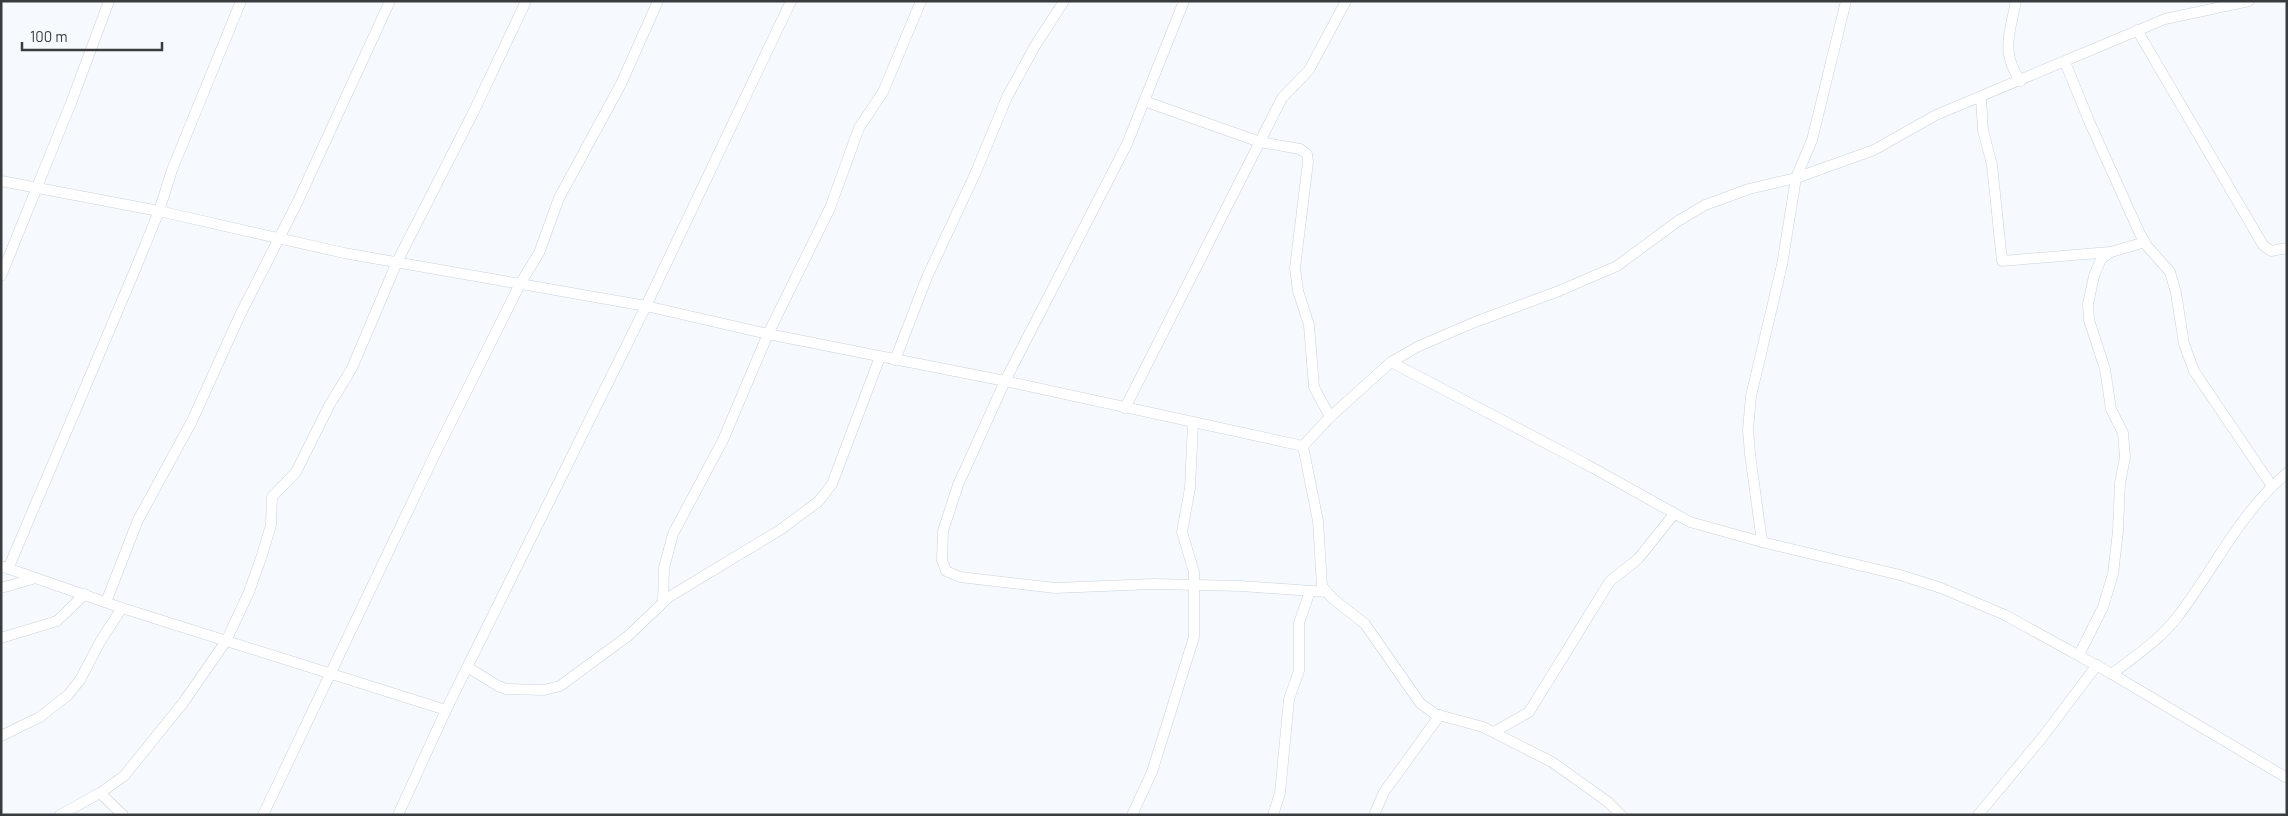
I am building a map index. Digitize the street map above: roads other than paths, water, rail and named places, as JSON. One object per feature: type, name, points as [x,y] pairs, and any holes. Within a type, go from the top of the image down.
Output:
[{"type":"street","points":[[1,276],[109,1]]},
{"type":"street","points":[[241,1],[172,170],[159,211],[5,568],[122,608],[446,710]]},
{"type":"street","points":[[106,602],[138,520],[180,445],[240,315],[280,238],[390,1]]},
{"type":"street","points":[[60,815],[100,793],[124,776],[136,764],[183,704],[226,641],[249,592],[262,555],[271,524],[272,497],[296,472],[329,406],[352,368],[397,262],[478,103],[526,1]]},
{"type":"street","points":[[263,815],[432,460],[520,284],[539,254],[559,198],[621,84],[658,1]]},
{"type":"street","points":[[398,815],[446,710],[646,306],[791,1]]},
{"type":"street","points":[[662,602],[664,568],[672,534],[723,440],[768,334],[830,208],[860,128],[883,92],[921,1]]},
{"type":"street","points":[[895,360],[926,277],[976,172],[1008,97],[1035,46],[1064,1]]},
{"type":"street","points":[[1184,1],[1118,162],[1005,381],[958,485],[943,536],[942,560],[946,571],[960,577],[1055,588],[1153,584],[1326,592]]},
{"type":"street","points":[[1125,408],[1282,98],[1313,63],[1346,1]]},
{"type":"street","points":[[1762,542],[1748,430],[1751,396],[1782,264],[1796,178],[1812,140],[1846,1]]},
{"type":"street","points":[[2016,1],[2008,49],[2011,66],[2021,81]]},
{"type":"street","points":[[1303,446],[1330,418],[1391,362],[1419,346],[1466,325],[1559,291],[1617,266],[1678,221],[1705,205],[1749,189],[1796,178],[1874,150],[1923,121],[2021,81],[2137,30],[2182,14],[2249,1]]},
{"type":"street","points":[[2137,30],[2263,246],[2271,251],[2287,248]]},
{"type":"street","points":[[2065,62],[2089,122],[2145,242],[2170,272],[2184,344],[2194,371],[2272,486]]},
{"type":"street","points":[[1981,98],[1983,130],[1992,165],[2002,261],[2111,252],[2145,242]]},
{"type":"street","points":[[1144,101],[1260,142],[1300,149],[1307,154],[1295,281],[1309,325],[1314,387],[1330,418]]},
{"type":"street","points":[[1,181],[159,211],[344,253],[646,306],[768,334],[1005,381],[1303,446]]},
{"type":"street","points":[[2079,655],[2103,607],[2113,574],[2118,531],[2120,483],[2125,457],[2123,433],[2111,409],[2103,361],[2087,310],[2097,266],[2101,259],[2111,252]]},
{"type":"street","points":[[468,668],[502,688],[533,690],[552,688],[570,679],[628,636],[646,621],[662,602],[768,539],[824,496],[832,484],[880,357]]},
{"type":"street","points":[[1391,362],[1584,463],[1674,514],[1704,527],[1900,575],[1941,588],[2005,615],[2112,674],[2287,778]]},
{"type":"street","points":[[1132,815],[1152,772],[1193,643],[1195,631],[1193,566],[1184,544],[1182,532],[1190,488],[1193,423]]},
{"type":"street","points":[[1303,446],[1318,521],[1322,586],[1326,592],[1365,624],[1412,693],[1426,709],[1494,732],[1552,762],[1608,802],[1621,815]]},
{"type":"street","points":[[2112,674],[2173,623],[2245,516],[2272,486],[2287,474]]},
{"type":"street","points":[[1494,732],[1529,712],[1610,581],[1638,559],[1674,514]]},
{"type":"street","points":[[1,588],[36,578]]},
{"type":"street","points":[[1273,815],[1280,793],[1289,699],[1299,671],[1299,623],[1310,591]]},
{"type":"street","points":[[1,638],[57,620],[85,594]]},
{"type":"street","points":[[1,736],[40,717],[68,695],[80,680],[100,640],[122,608]]},
{"type":"street","points":[[1978,815],[2032,750],[2096,665]]},
{"type":"street","points":[[1374,815],[1384,792],[1440,715]]},
{"type":"street","points":[[100,793],[123,815]]}]
